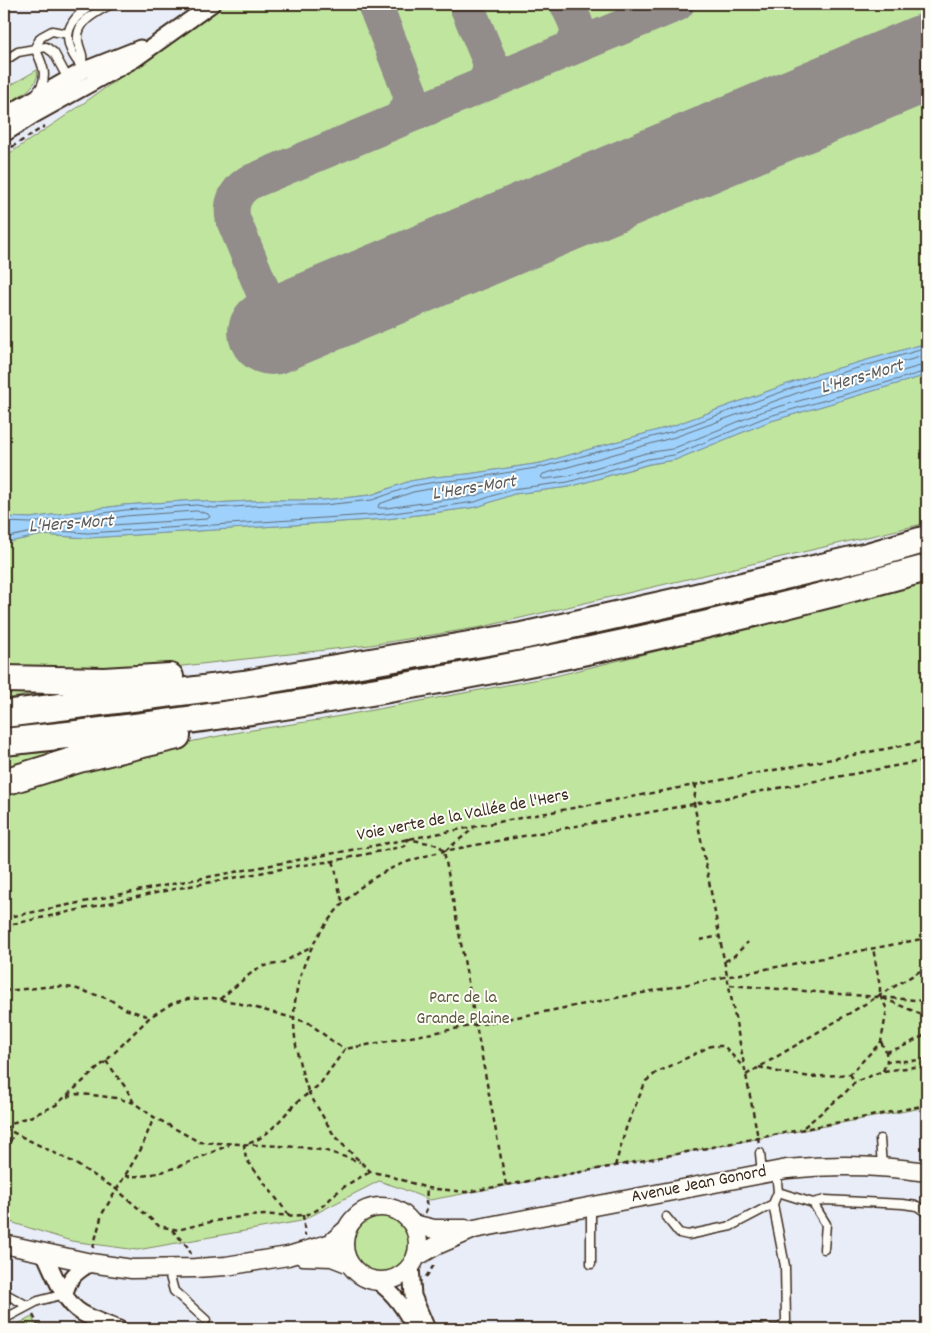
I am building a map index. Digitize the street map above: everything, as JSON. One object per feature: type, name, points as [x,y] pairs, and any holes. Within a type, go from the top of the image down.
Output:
[{"type":"highway","points":[[4,714],[259,681],[522,636],[788,576],[927,540]]},
{"type":"highway","points":[[4,742],[202,718],[355,695],[574,654],[650,638],[854,588],[927,568]]},
{"type":"highway","points":[[4,679],[104,681],[148,679],[240,669],[259,681]]},
{"type":"highway","points":[[4,782],[78,759],[135,745],[227,727],[355,695]]},
{"type":"street","points":[[4,116],[68,79],[135,59],[212,4]]},
{"type":"street","points":[[4,134],[34,115],[85,74]]},
{"type":"street","name":"Avenue Jean Gonord","points":[[4,1244],[44,1253],[92,1256],[132,1269],[226,1266],[288,1256],[331,1243],[363,1211],[378,1207],[394,1209],[408,1218],[420,1221],[434,1229],[474,1229],[769,1172],[820,1165],[882,1166],[927,1172]]},
{"type":"street","points":[[420,1221],[419,1244],[414,1262],[413,1296],[427,1329]]},
{"type":"street","points":[[347,1229],[345,1251],[350,1264]]},
{"type":"street","name":"Avenue Jean Gonord","points":[[288,1256],[332,1257],[350,1264],[362,1276],[377,1281],[396,1278],[437,1245],[474,1229]]},
{"type":"street","points":[[44,1253],[65,1294],[73,1305],[81,1313],[108,1327]]},
{"type":"street","points":[[65,1294],[67,1284],[92,1256]]},
{"type":"street","points":[[377,1281],[391,1291],[409,1316],[415,1329]]},
{"type":"lane","points":[[85,74],[75,59],[69,45],[68,34],[73,20],[80,12],[94,4]]},
{"type":"lane","points":[[85,74],[83,56],[78,41],[80,25],[111,4]]},
{"type":"lane","points":[[35,48],[41,37],[52,31],[68,34]]},
{"type":"lane","points":[[4,61],[18,52],[46,47],[54,53],[68,79]]},
{"type":"lane","points":[[29,100],[41,88],[45,75],[35,48]]},
{"type":"lane","points":[[880,1139],[882,1166]]},
{"type":"lane","points":[[721,1327],[780,1329],[786,1321],[785,1266],[773,1204],[778,1192],[760,1153]]},
{"type":"lane","points":[[778,1192],[813,1203],[825,1200],[904,1204],[917,1206],[927,1213]]},
{"type":"lane","points":[[813,1203],[826,1224],[824,1249]]},
{"type":"lane","points":[[666,1217],[679,1233],[688,1235],[731,1226],[773,1204]]},
{"type":"lane","points":[[591,1206],[591,1264]]},
{"type":"lane","points":[[168,1269],[174,1291],[206,1320]]},
{"type":"lane","points":[[4,1293],[28,1306]]},
{"type":"lane","points":[[4,1319],[38,1301],[65,1294]]},
{"type":"path","name":"Voie verte de la Vallée de l'Hers","points":[[4,918],[187,881],[927,741]]},
{"type":"path","points":[[371,1172],[334,1136],[308,1093],[298,1059],[294,1018],[300,978],[313,946],[330,918],[360,888],[387,870],[421,857],[694,803],[927,760]]},
{"type":"path","points":[[696,784],[694,803],[728,975],[760,1153]]},
{"type":"path","points":[[444,852],[476,826]]},
{"type":"path","points":[[4,926],[174,889],[333,861],[405,846],[408,839],[439,845],[444,852],[506,1185]]},
{"type":"path","points":[[333,861],[337,873],[339,895],[344,904]]},
{"type":"path","points":[[700,940],[720,936]]},
{"type":"path","points":[[927,938],[346,1049],[332,1041],[309,1023],[294,1018],[220,999],[188,998],[173,1003],[150,1017],[106,1061],[56,1105],[30,1117],[18,1120],[5,1128],[13,1134],[71,1161],[116,1190],[159,1226],[178,1230],[228,1218],[303,1215],[313,1212],[322,1207],[355,1179],[371,1172],[387,1175],[427,1188],[466,1192],[615,1166],[927,1105]]},
{"type":"path","points":[[725,961],[733,957],[748,942]]},
{"type":"path","points":[[220,999],[255,970],[264,966],[282,963],[313,946]]},
{"type":"path","points":[[759,1067],[782,1073],[812,1077],[850,1074],[881,1042],[888,1009],[880,996],[873,948]]},
{"type":"path","points":[[745,1075],[927,967]]},
{"type":"path","points":[[729,985],[927,1001]]},
{"type":"path","points":[[4,991],[56,986],[74,988],[108,999],[125,1009],[150,1017]]},
{"type":"path","points":[[880,996],[927,1017]]},
{"type":"path","points":[[886,1052],[902,1048],[927,1034]]},
{"type":"path","points":[[881,1042],[886,1052],[887,1061],[883,1071]]},
{"type":"path","points":[[615,1166],[627,1125],[646,1081],[656,1073],[711,1046],[724,1046],[744,1068]]},
{"type":"path","points":[[244,1145],[253,1143],[267,1135],[301,1098],[320,1084],[346,1049]]},
{"type":"path","points":[[887,1061],[927,1059],[927,1054]]},
{"type":"path","points":[[106,1061],[126,1088],[134,1103]]},
{"type":"path","points":[[803,1128],[856,1082],[883,1071],[927,1067]]},
{"type":"path","points":[[850,1074],[856,1082]]},
{"type":"path","points":[[65,1097],[77,1094],[92,1095],[116,1098],[134,1103],[154,1117],[200,1142],[300,1147],[327,1151],[362,1162]]},
{"type":"path","points":[[92,1256],[102,1214],[141,1149],[154,1117]]},
{"type":"path","points":[[4,1159],[13,1134]]},
{"type":"path","points":[[124,1176],[134,1177],[165,1170],[230,1144]]},
{"type":"path","points":[[244,1145],[246,1159],[288,1215]]},
{"type":"path","points":[[420,1221],[428,1207],[426,1203],[427,1188]]},
{"type":"path","points":[[303,1215],[306,1240]]},
{"type":"path","points":[[171,1229],[187,1246],[191,1254]]},
{"type":"path","points":[[424,1285],[426,1275],[436,1262]]},
{"type":"path","points":[[28,1306],[40,1329]]},
{"type":"green space","points":[[223,4],[367,4],[405,98],[402,105],[395,112],[247,174],[234,184],[227,194],[224,206],[224,222],[280,357],[927,87],[927,343],[807,377],[672,426],[541,463],[410,481],[371,495],[324,500],[213,503],[198,500],[124,505],[30,518],[4,517],[4,157],[171,43]]},
{"type":"green space","points":[[383,4],[459,4],[478,52],[478,71],[474,79],[453,90],[437,95],[430,96],[418,90]]},
{"type":"green space","points":[[475,4],[560,4],[569,33],[560,43],[515,61],[501,57],[492,46]]},
{"type":"green space","points":[[576,4],[651,4],[608,23],[593,26],[585,21]]},
{"type":"green space","points":[[701,4],[927,4],[927,27],[300,288],[279,287],[270,280],[240,211],[243,200],[261,186]]},
{"type":"green space","points":[[37,70],[35,82],[31,87],[4,105],[4,89]]},
{"type":"green space","points":[[927,375],[927,523],[482,627],[370,645],[156,669],[4,670],[4,543],[42,535],[88,538],[387,519],[477,507],[514,494],[569,487],[650,464],[675,460],[768,422]]},
{"type":"green space","name":"Parc de la Grande Plaine","points":[[927,581],[927,1107],[430,1200],[379,1181],[301,1221],[137,1250],[71,1241],[4,1220],[4,790],[105,759],[239,732],[319,720],[555,676],[799,616]]},
{"type":"green space","points":[[4,689],[41,691],[41,693],[4,699]]},
{"type":"green space","points":[[47,752],[50,755],[4,776],[4,756]]},
{"type":"green space","points":[[384,1215],[400,1220],[405,1224],[409,1229],[414,1245],[409,1261],[405,1266],[400,1270],[384,1275],[368,1270],[363,1266],[359,1261],[354,1245],[359,1229],[363,1224],[368,1220]]},
{"type":"green space","points":[[32,1317],[37,1328],[7,1329]]},
{"type":"water","name":"L'Hers-Mort","points":[[927,343],[927,375],[768,422],[675,460],[649,464],[569,487],[514,494],[477,507],[387,519],[88,538],[42,535],[4,543],[4,517],[30,518],[124,505],[198,500],[213,503],[324,500],[371,495],[410,481],[541,463],[672,426],[807,377]]},
{"type":"taxiway","points":[[466,4],[490,62],[489,74],[483,85]]},
{"type":"taxiway","points":[[567,4],[577,27],[574,43],[569,49]]},
{"type":"taxiway","points":[[307,317],[284,315],[275,310],[267,301],[233,219],[233,203],[237,194],[248,183],[677,4]]},
{"type":"taxiway","points":[[375,5],[410,93],[410,105],[400,119]]},
{"type":"runway","points":[[271,332],[927,57]]}]
